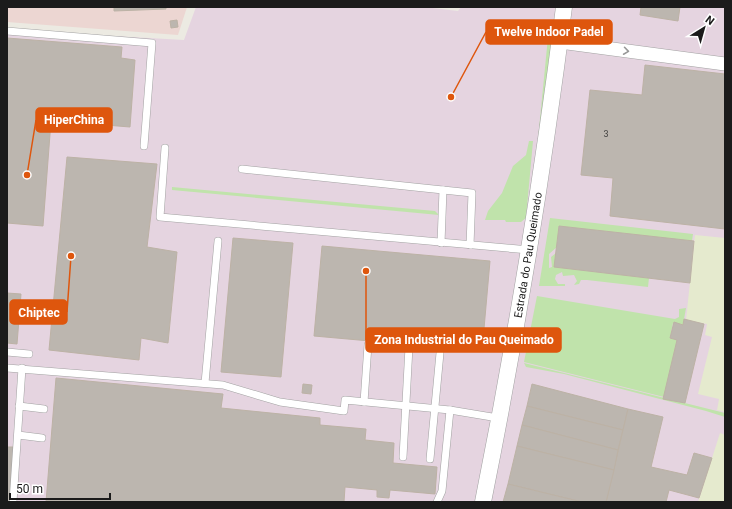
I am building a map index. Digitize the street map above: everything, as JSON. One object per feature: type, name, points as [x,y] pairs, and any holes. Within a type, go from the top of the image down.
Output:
[{"type":"street","name":"Estrada do Pau Queimado","points":[[483,502],[529,250],[556,78],[564,7]]},
{"type":"street","points":[[560,42],[725,64]]},
{"type":"lane","points":[[7,31],[152,43],[144,146]]},
{"type":"lane","points":[[165,148],[160,217],[529,250]]},
{"type":"lane","points":[[242,169],[472,193],[470,245]]},
{"type":"lane","points":[[441,243],[443,190]]},
{"type":"lane","points":[[205,383],[218,241]]},
{"type":"lane","points":[[364,402],[368,345]]},
{"type":"lane","points":[[403,457],[409,347]]},
{"type":"lane","points":[[7,352],[29,354]]},
{"type":"lane","points":[[430,460],[440,353]]},
{"type":"lane","points":[[7,368],[223,385],[280,402],[344,411],[345,400],[435,408],[498,418]]},
{"type":"lane","points":[[13,502],[22,368]]},
{"type":"lane","points":[[19,406],[44,409]]},
{"type":"lane","points":[[437,502],[442,491],[450,410]]},
{"type":"lane","points":[[18,435],[42,438]]},
{"type":"shaded area","points":[[7,7],[187,7],[178,35],[7,22]]},
{"type":"shaded area","points":[[196,7],[424,7],[458,11],[461,7],[725,7],[725,502],[7,502],[7,30],[184,40]]},
{"type":"green space","points":[[548,37],[557,38],[542,139],[538,139]]},
{"type":"green space","points":[[529,141],[533,141],[526,218],[521,222],[485,220],[488,211],[502,193],[513,166],[526,155]]},
{"type":"green space","points":[[172,187],[435,211],[439,215],[172,190]]},
{"type":"green space","points":[[550,218],[693,234],[692,241],[559,226],[557,247],[549,254],[549,268],[552,267],[551,257],[556,253],[555,267],[649,278],[648,287],[587,280],[581,280],[579,284],[574,285],[577,281],[574,275],[563,276],[562,272],[556,275],[555,279],[558,284],[565,284],[565,286],[539,286]]},
{"type":"green space","points":[[695,235],[725,238],[725,412],[717,410],[719,399],[698,394],[712,337],[705,335],[707,324],[686,320]]},
{"type":"green space","points":[[537,296],[675,319],[679,317],[679,309],[686,308],[683,325],[673,323],[670,338],[677,340],[664,397],[524,362]]},
{"type":"green space","points":[[524,363],[725,413],[725,417],[564,374],[526,367]]},
{"type":"green space","points":[[720,433],[725,435],[725,502],[698,502]]},
{"type":"building","points":[[114,7],[166,7],[166,9],[114,11]]},
{"type":"building","points":[[641,7],[680,7],[678,21],[640,15]]},
{"type":"building","points":[[177,20],[178,27],[171,28],[170,21]]},
{"type":"building","points":[[7,38],[122,47],[121,58],[135,60],[130,127],[69,122],[70,109],[52,108],[43,226],[7,223]]},
{"type":"building","points":[[645,65],[725,74],[725,229],[610,216],[613,178],[581,175],[590,90],[642,95]]},
{"type":"building","points":[[67,157],[157,164],[147,247],[177,252],[168,343],[141,338],[139,360],[49,350]]},
{"type":"building","points":[[559,226],[694,241],[690,283],[554,267]]},
{"type":"building","points":[[233,238],[293,243],[281,377],[221,372]]},
{"type":"building","points":[[322,246],[490,261],[482,351],[314,336]]},
{"type":"building","points":[[7,293],[21,294],[17,344],[7,343]]},
{"type":"building","points":[[684,319],[704,324],[685,403],[663,399],[677,340],[670,338],[674,322],[683,325]]},
{"type":"building","points":[[56,378],[223,394],[221,408],[320,418],[320,425],[366,429],[365,440],[394,443],[393,463],[437,467],[435,494],[390,490],[389,498],[377,497],[377,490],[345,487],[344,502],[46,502]]},
{"type":"building","points":[[303,384],[312,385],[311,394],[302,393]]},
{"type":"building","points":[[532,384],[628,409],[623,430],[527,406]]},
{"type":"building","points":[[527,406],[623,430],[618,450],[522,425]]},
{"type":"building","points":[[628,409],[663,417],[651,467],[687,475],[694,453],[712,458],[699,498],[669,490],[666,502],[606,502]]},
{"type":"building","points":[[522,425],[618,450],[614,470],[517,446]]},
{"type":"building","points":[[517,446],[614,470],[606,502],[582,502],[508,484]]},
{"type":"building","points":[[7,447],[14,447],[10,502],[7,502]]},
{"type":"building","points":[[508,484],[582,502],[503,502]]},
{"type":"place","name":"Twelve Indoor Padel","points":[[451,97]]},
{"type":"place","name":"HiperChina","points":[[27,175]]},
{"type":"place","name":"Chiptec","points":[[71,256]]},
{"type":"place","name":"Zona Industrial do Pau Queimado","points":[[366,271]]}]
